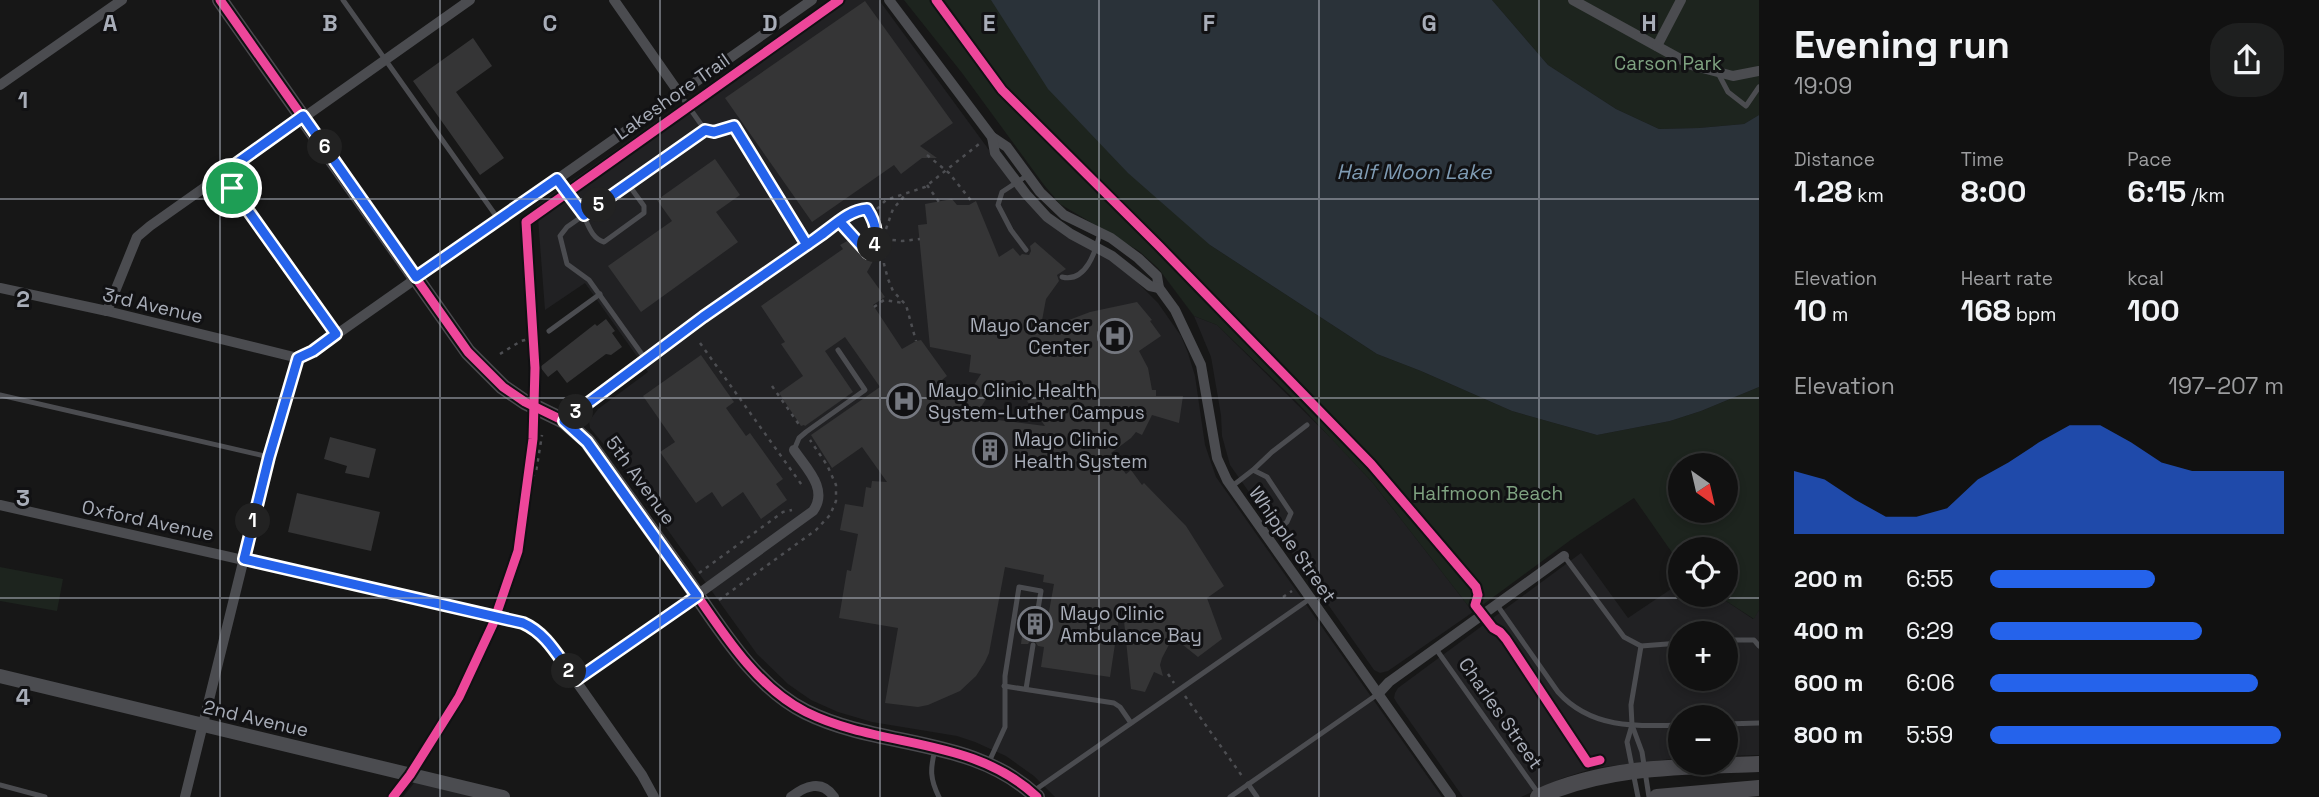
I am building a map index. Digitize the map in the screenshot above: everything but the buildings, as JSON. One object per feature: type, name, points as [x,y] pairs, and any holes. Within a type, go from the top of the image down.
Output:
[{"type":"main road","name":"5th Avenue","points":[[220,0],[468,352],[491,377],[525,402],[564,421],[587,442],[697,596],[763,682],[802,710],[822,720],[864,734],[936,747],[988,764],[1011,776],[1035,794]]},
{"type":"main road","points":[[1539,796],[1592,778],[1638,770],[1759,764]]},
{"type":"main road","points":[[1657,797],[1759,788]]},
{"type":"street","points":[[0,85],[122,0]]},
{"type":"street","points":[[107,311],[137,237],[303,116],[470,0]]},
{"type":"street","points":[[614,0],[679,93]]},
{"type":"street","points":[[185,797],[269,457],[298,358],[313,351],[812,0]]},
{"type":"street","name":"Whipple Street","points":[[890,0],[992,137],[1007,147],[1040,192],[1064,215],[1100,232],[1125,248],[1157,276],[1159,288],[1175,310],[1197,353],[1204,377],[1217,458],[1231,487],[1451,797]]},
{"type":"street","points":[[1573,0],[1690,65],[1733,76],[1759,71]]},
{"type":"street","points":[[1657,46],[1681,0]]},
{"type":"street","name":"Whipple Street","points":[[992,137],[995,153],[1036,205],[1057,225],[1117,259],[1150,286],[1159,288]]},
{"type":"street","points":[[564,421],[821,235]]},
{"type":"street","name":"3rd Avenue","points":[[0,288],[298,358]]},
{"type":"street","points":[[576,680],[697,596],[816,507],[820,497],[816,483],[794,450]]},
{"type":"street","name":"Oxford Avenue","points":[[0,505],[523,623],[545,637],[642,775],[654,797]]},
{"type":"street","points":[[1378,694],[1389,682],[1564,556]]},
{"type":"street","name":"2nd Avenue","points":[[0,676],[503,797]]},
{"type":"street","points":[[791,797],[809,786],[819,785],[830,791],[834,797]]},
{"type":"lane","points":[[343,0],[499,220]]},
{"type":"lane","points":[[1718,73],[1728,92],[1746,106],[1759,87]]},
{"type":"lane","points":[[679,93],[705,130],[714,132],[734,126],[807,245]]},
{"type":"lane","points":[[646,360],[589,280],[566,264],[561,233],[705,130]]},
{"type":"lane","points":[[222,174],[336,334]]},
{"type":"lane","points":[[1026,250],[1011,230],[998,205],[1002,192],[1028,175]]},
{"type":"lane","points":[[557,179],[584,215],[599,241],[606,242],[644,213],[644,206],[628,184]]},
{"type":"lane","points":[[821,235],[839,221],[867,209],[872,216],[876,236],[875,244],[868,253],[839,221]]},
{"type":"lane","points":[[1062,277],[1075,277],[1082,272],[1096,247],[1100,232]]},
{"type":"lane","points":[[550,331],[600,294]]},
{"type":"lane","points":[[794,450],[804,433],[865,390],[838,350]]},
{"type":"lane","points":[[0,395],[269,457]]},
{"type":"lane","points":[[1231,487],[1307,425]]},
{"type":"lane","points":[[1253,470],[1267,477],[1291,513],[1287,522],[1267,538]]},
{"type":"lane","points":[[1564,556],[1624,637],[1641,646],[1668,644]]},
{"type":"lane","points":[[988,764],[1005,727],[1004,686],[1019,587],[1041,591],[1037,615]]},
{"type":"lane","points":[[1035,794],[1131,723],[1311,598]]},
{"type":"lane","points":[[1497,605],[1568,704],[1604,721],[1632,725],[1668,725]]},
{"type":"lane","points":[[1738,639],[1754,640],[1759,646]]},
{"type":"lane","points":[[1026,689],[1032,645]]},
{"type":"lane","points":[[1641,646],[1632,697],[1632,725],[1626,742],[1649,797]]},
{"type":"lane","name":"Charles Street","points":[[1436,649],[1539,796]]},
{"type":"lane","points":[[1004,686],[1114,703],[1131,723]]},
{"type":"lane","points":[[1230,797],[1378,694]]},
{"type":"lane","points":[[1738,724],[1759,723]]},
{"type":"lane","points":[[1632,725],[1638,739],[1637,797]]},
{"type":"lane","points":[[936,747],[930,768],[939,797]]},
{"type":"lane","points":[[1248,784],[1258,797]]},
{"type":"lane","points":[[0,785],[45,797]]},
{"type":"path","points":[[872,216],[886,200],[927,185],[978,144]]},
{"type":"path","points":[[926,155],[949,173],[972,203]]},
{"type":"path","points":[[927,185],[939,202]]},
{"type":"path","points":[[906,194],[892,209],[888,219],[884,239],[884,264],[893,291],[903,303],[912,323],[916,341]]},
{"type":"path","points":[[884,239],[920,239]]},
{"type":"path","points":[[874,307],[884,300],[903,303]]},
{"type":"path","points":[[500,354],[521,341],[534,343],[532,325]]},
{"type":"path","points":[[700,343],[807,494]]},
{"type":"path","points":[[719,600],[816,530],[830,515],[837,493],[833,477],[772,386]]},
{"type":"path","points":[[525,497],[537,437],[533,428]]},
{"type":"path","points":[[699,573],[783,512],[799,506]]},
{"type":"path","points":[[1309,578],[1315,574]]},
{"type":"path","points":[[1283,597],[1295,589]]},
{"type":"path","points":[[1168,674],[1248,784]]},
{"type":"shaded area","name":"Mayo Clinic Health System-Luther Campus","points":[[829,0],[879,0],[1022,195],[1126,271],[1158,303],[1181,336],[1188,353],[1195,376],[1205,445],[1216,477],[1442,797],[1055,797],[1034,776],[1006,756],[975,742],[957,736],[872,722],[838,712],[811,700],[788,684],[757,654],[621,465],[590,428],[589,421],[598,409],[648,372],[585,283],[545,310],[537,205]]},
{"type":"shaded area","points":[[1194,316],[1217,325],[1335,442],[1373,483],[1473,612],[1388,671],[1380,673],[1374,670],[1230,465],[1222,436],[1211,357]]},
{"type":"shaded area","points":[[1581,553],[1628,618],[1668,591],[1668,607],[1735,607],[1753,619],[1759,610],[1759,755],[1738,756],[1738,705],[1668,705],[1668,759],[1594,768],[1563,778],[1521,797],[1463,797],[1394,698],[1398,688]]},
{"type":"shaded area","points":[[419,777],[503,797],[403,797]]},
{"type":"green space","name":"Halfmoon Beach","points":[[904,0],[992,0],[1210,245],[1377,354],[1512,411],[1597,435],[1670,421],[1759,387],[1759,610],[1754,619],[1736,607],[1738,607],[1738,537],[1668,537],[1668,547],[1634,498],[1572,539],[1473,612],[1373,483],[1294,399],[1217,325],[1194,316],[1158,268],[1139,251],[1060,204],[962,73]]},
{"type":"green space","name":"Carson Park","points":[[1492,0],[1759,0],[1759,115],[1744,124],[1659,129],[1616,109],[1548,65]]},
{"type":"green space","points":[[0,567],[63,579],[57,611],[0,601]]},
{"type":"water","name":"Half Moon Lake","points":[[991,0],[1492,0],[1548,65],[1616,109],[1659,129],[1744,124],[1759,115],[1759,387],[1670,421],[1597,435],[1512,411],[1377,354],[1210,245],[1128,173],[1048,89]]},
{"type":"cycle path","points":[[220,0],[468,352],[503,387],[525,402],[564,421],[587,441],[737,652],[769,686],[806,712],[835,724],[956,753],[984,763],[1012,777],[1037,797]]},
{"type":"cycle path","name":"Lakeshore Trail","points":[[393,797],[459,697],[493,624],[518,551],[533,439],[535,368],[526,222],[839,0]]},
{"type":"cycle path","points":[[936,0],[1002,90],[1159,246],[1371,464],[1476,587],[1478,595],[1475,605],[1493,628],[1506,639],[1588,763],[1600,760]]},
{"type":"place","name":"Mayo Cancer Center","points":[[1115,336]]},
{"type":"place","name":"Mayo Clinic Health System-Luther Campus","points":[[904,401]]},
{"type":"place","name":"Mayo Clinic Health System","points":[[990,450]]},
{"type":"place","name":"Mayo Clinic Ambulance Bay","points":[[1035,624]]},
{"type":"route","points":[[232,188],[222,174],[303,116],[416,277],[557,179],[584,215],[705,130],[714,132],[734,126],[789,213],[807,245],[821,235],[839,221],[868,253],[875,244],[876,236],[872,216],[867,209],[857,210],[839,221],[821,235],[703,317],[564,421],[587,442],[697,596],[576,680],[545,637],[523,623],[244,559],[269,457],[298,358],[336,334],[232,188]]}]
